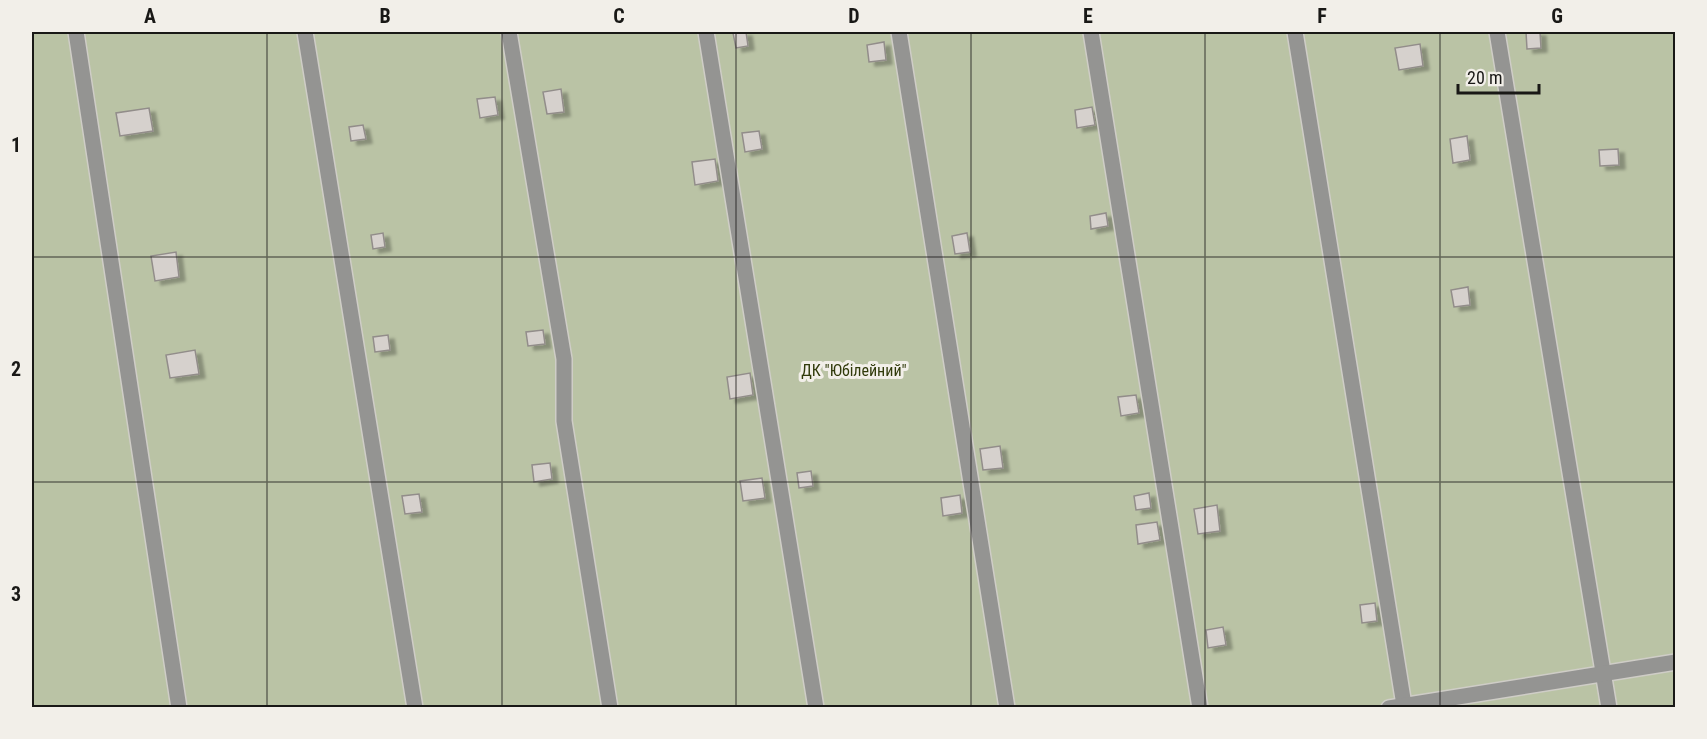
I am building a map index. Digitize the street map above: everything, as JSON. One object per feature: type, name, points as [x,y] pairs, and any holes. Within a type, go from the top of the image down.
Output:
[{"type":"lane","points":[[76,32],[179,708]]},
{"type":"lane","points":[[305,32],[415,708]]},
{"type":"lane","points":[[509,32],[564,359],[564,421],[610,708]]},
{"type":"lane","points":[[706,32],[816,708]]},
{"type":"lane","points":[[899,32],[1007,708]]},
{"type":"lane","points":[[1091,32],[1200,708]]},
{"type":"lane","points":[[1295,32],[1396,706],[1439,704],[1676,662]]},
{"type":"lane","points":[[1497,32],[1609,708]]},
{"type":"green space","name":"ДК \"Юбілейний\"","points":[[32,32],[1675,32],[1675,707],[32,707]]},
{"type":"building","points":[[746,32],[748,46],[736,48],[733,33]]},
{"type":"building","points":[[1526,32],[1540,32],[1541,48],[1527,49]]},
{"type":"building","points":[[884,42],[886,60],[869,62],[867,45]]},
{"type":"building","points":[[1420,44],[1423,66],[1399,70],[1395,48]]},
{"type":"building","points":[[561,89],[564,112],[547,114],[543,92]]},
{"type":"building","points":[[495,97],[498,115],[480,118],[477,99]]},
{"type":"building","points":[[1092,107],[1095,125],[1077,128],[1075,110]]},
{"type":"building","points":[[149,108],[153,131],[120,136],[116,113]]},
{"type":"building","points":[[363,125],[366,139],[351,141],[349,127]]},
{"type":"building","points":[[759,131],[762,149],[745,152],[742,133]]},
{"type":"building","points":[[1467,136],[1470,160],[1453,163],[1450,139]]},
{"type":"building","points":[[1618,149],[1619,165],[1600,166],[1599,150]]},
{"type":"building","points":[[715,159],[718,181],[695,185],[692,162]]},
{"type":"building","points":[[1106,213],[1108,226],[1091,229],[1090,216]]},
{"type":"building","points":[[383,233],[385,247],[373,249],[371,235]]},
{"type":"building","points":[[967,233],[970,252],[955,254],[952,236]]},
{"type":"building","points":[[176,252],[179,277],[155,281],[151,256]]},
{"type":"building","points":[[1468,287],[1470,305],[1454,307],[1451,290]]},
{"type":"building","points":[[543,330],[545,344],[528,346],[526,332]]},
{"type":"building","points":[[388,335],[390,350],[375,352],[373,337]]},
{"type":"building","points":[[195,350],[199,374],[170,378],[166,355]]},
{"type":"building","points":[[750,373],[753,395],[730,399],[727,377]]},
{"type":"building","points":[[1136,395],[1139,413],[1121,416],[1118,397]]},
{"type":"building","points":[[1000,446],[1003,468],[983,470],[980,449]]},
{"type":"building","points":[[550,463],[552,479],[534,482],[532,465]]},
{"type":"building","points":[[811,471],[813,486],[799,488],[797,473]]},
{"type":"building","points":[[762,478],[765,498],[743,501],[740,481]]},
{"type":"building","points":[[1149,493],[1151,508],[1136,510],[1134,496]]},
{"type":"building","points":[[419,494],[422,512],[405,514],[402,496]]},
{"type":"building","points":[[960,495],[962,513],[943,516],[941,498]]},
{"type":"building","points":[[1217,505],[1220,531],[1198,534],[1194,509]]},
{"type":"building","points":[[1157,522],[1160,540],[1138,544],[1136,525]]},
{"type":"building","points":[[1375,603],[1377,621],[1362,623],[1360,605]]},
{"type":"building","points":[[1223,627],[1226,645],[1208,648],[1206,630]]}]
